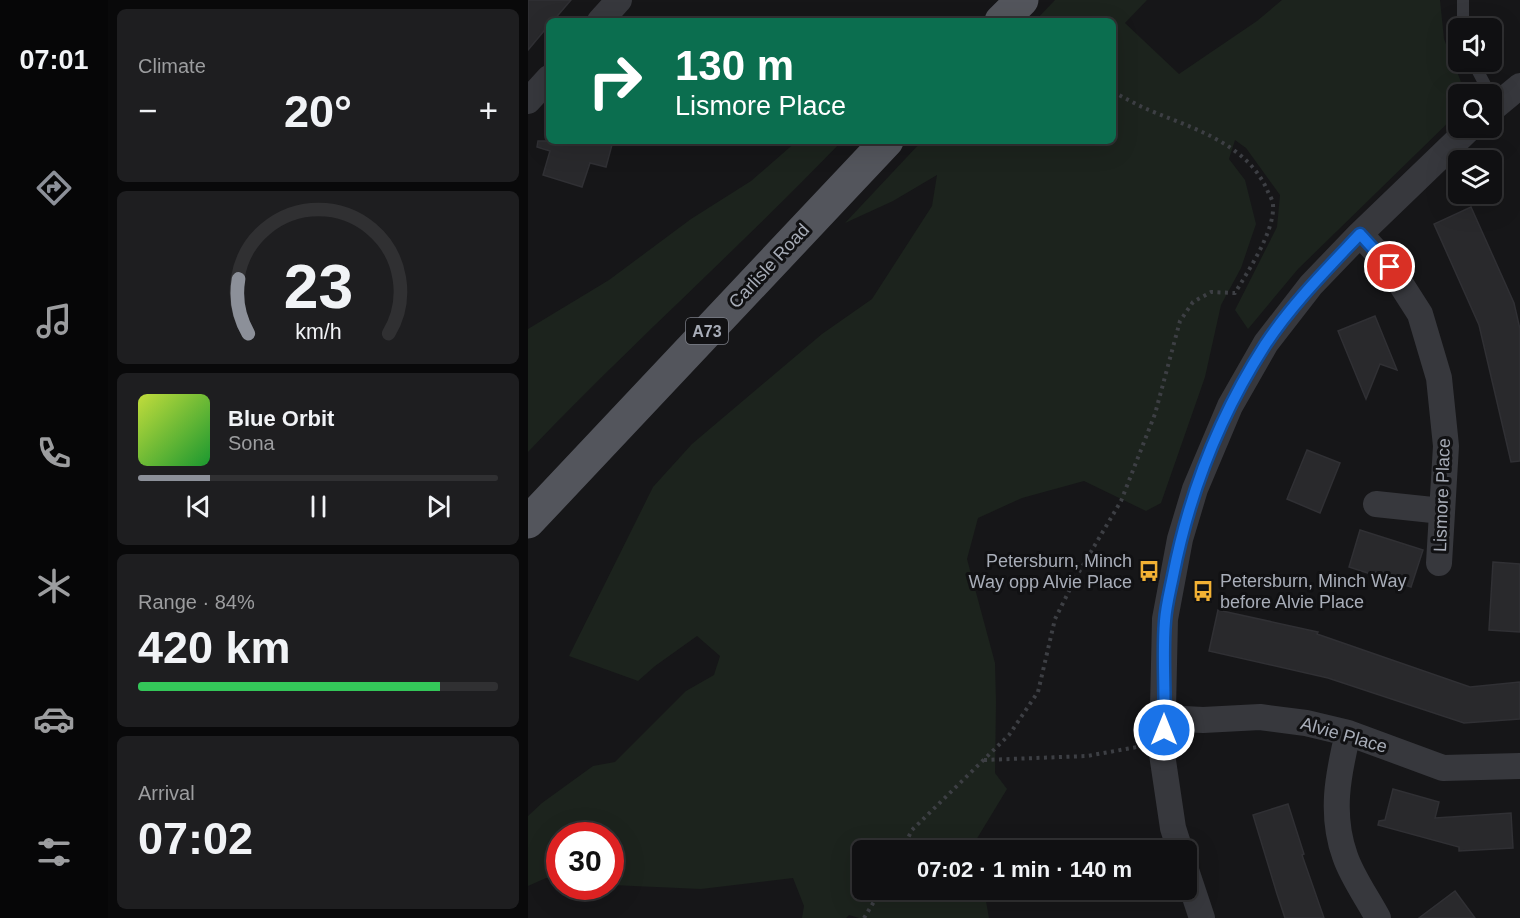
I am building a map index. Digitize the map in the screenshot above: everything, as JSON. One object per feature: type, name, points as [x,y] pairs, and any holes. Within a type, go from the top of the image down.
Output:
[{"type":"main road","points":[[1004,18],[1022,0]]},
{"type":"main road","name":"Carlisle Road","points":[[528,522],[884,144]]},
{"type":"street","points":[[603,18],[619,0]]},
{"type":"street","points":[[528,101],[546,81]]},
{"type":"street","points":[[1502,96],[1520,86]]},
{"type":"street","points":[[1177,840],[1162,754],[1165,619],[1180,539],[1195,489],[1230,406],[1266,343],[1311,285],[1360,234],[1460,138]]},
{"type":"street","name":"Lismore Place","points":[[1360,234],[1390,267],[1420,315],[1438,378],[1446,446],[1439,563]]},
{"type":"street","points":[[1376,504],[1442,511]]},
{"type":"street","name":"Alvie Place","points":[[1164,730],[1203,720],[1260,717],[1306,723],[1348,733],[1443,768],[1520,766]]},
{"type":"street","points":[[1348,733],[1339,772],[1335,813],[1345,857],[1378,918]]},
{"type":"street","points":[[1196,900],[1202,918]]},
{"type":"lane","points":[[1462,0],[1463,18]]},
{"type":"path","points":[[907,840],[912,830],[1009,735],[1038,692],[1055,619],[1076,577],[1121,501],[1155,414],[1180,321],[1193,302],[1210,292],[1235,293],[1271,224],[1273,204],[1264,183],[1247,162],[1226,145],[1184,123],[1142,107],[1116,94]]},
{"type":"path","points":[[983,760],[1087,756],[1164,730]]},
{"type":"path","points":[[864,918],[875,900]]},
{"type":"shaded area","points":[[1055,0],[1147,0],[1125,23],[1179,74],[1257,21],[1282,0],[1440,0],[1444,39],[1448,49],[1448,72],[1457,72],[1462,84],[1448,84],[1448,123],[1298,269],[1248,329],[1235,310],[1277,227],[1280,195],[1246,148],[1235,140],[1229,159],[1245,180],[1256,224],[1241,268],[1221,305],[1205,377],[1161,503],[1146,511],[1084,481],[1022,498],[978,518],[967,559],[995,663],[995,773],[1007,789],[976,840],[852,840],[852,900],[986,900],[989,918],[859,918],[849,915],[846,918],[802,918],[804,906],[793,878],[701,889],[624,886],[624,822],[546,822],[546,878],[528,886],[528,816],[593,766],[615,762],[686,691],[714,675],[720,656],[697,636],[638,681],[569,656],[653,487],[692,444],[822,334],[872,299],[932,206],[937,175],[893,201],[845,223],[919,144],[1116,144],[1116,18],[1038,18]]},
{"type":"shaded area","points":[[794,144],[839,144],[528,452],[528,329],[609,280],[691,219],[751,181]]},
{"type":"building","points":[[528,0],[571,0],[556,18],[546,18],[546,29],[528,50]]},
{"type":"building","points":[[538,141],[546,141],[546,144],[612,144],[606,167],[590,163],[582,187],[543,175],[550,151],[537,147]]},
{"type":"building","points":[[1471,207],[1514,303],[1520,329],[1520,461],[1511,462],[1479,325],[1434,224]]},
{"type":"building","points":[[1375,316],[1397,370],[1380,364],[1366,399],[1338,331]]},
{"type":"building","points":[[1307,450],[1340,463],[1320,513],[1287,499]]},
{"type":"building","points":[[1360,530],[1423,550],[1411,587],[1349,567]]},
{"type":"building","points":[[1493,562],[1520,564],[1520,632],[1489,630]]},
{"type":"building","points":[[1218,610],[1318,632],[1317,634],[1470,687],[1520,682],[1520,719],[1464,723],[1328,678],[1209,651]]},
{"type":"building","points":[[1393,789],[1439,802],[1435,818],[1511,813],[1513,848],[1459,851],[1459,847],[1378,825],[1379,821],[1385,820]]},
{"type":"building","points":[[1288,804],[1304,854],[1302,855],[1324,918],[1285,918],[1277,894],[1253,815]]},
{"type":"building","points":[[1455,891],[1475,918],[1419,918]]},
{"type":"place","name":"Petersburn, Minch Way opp Alvie Place","points":[[1149,571]]},
{"type":"place","name":"Petersburn, Minch Way before Alvie Place","points":[[1203,591]]},
{"type":"route","points":[[1164,730],[1165,619],[1180,539],[1195,489],[1230,406],[1266,343],[1311,285],[1360,234],[1390,267]]}]
